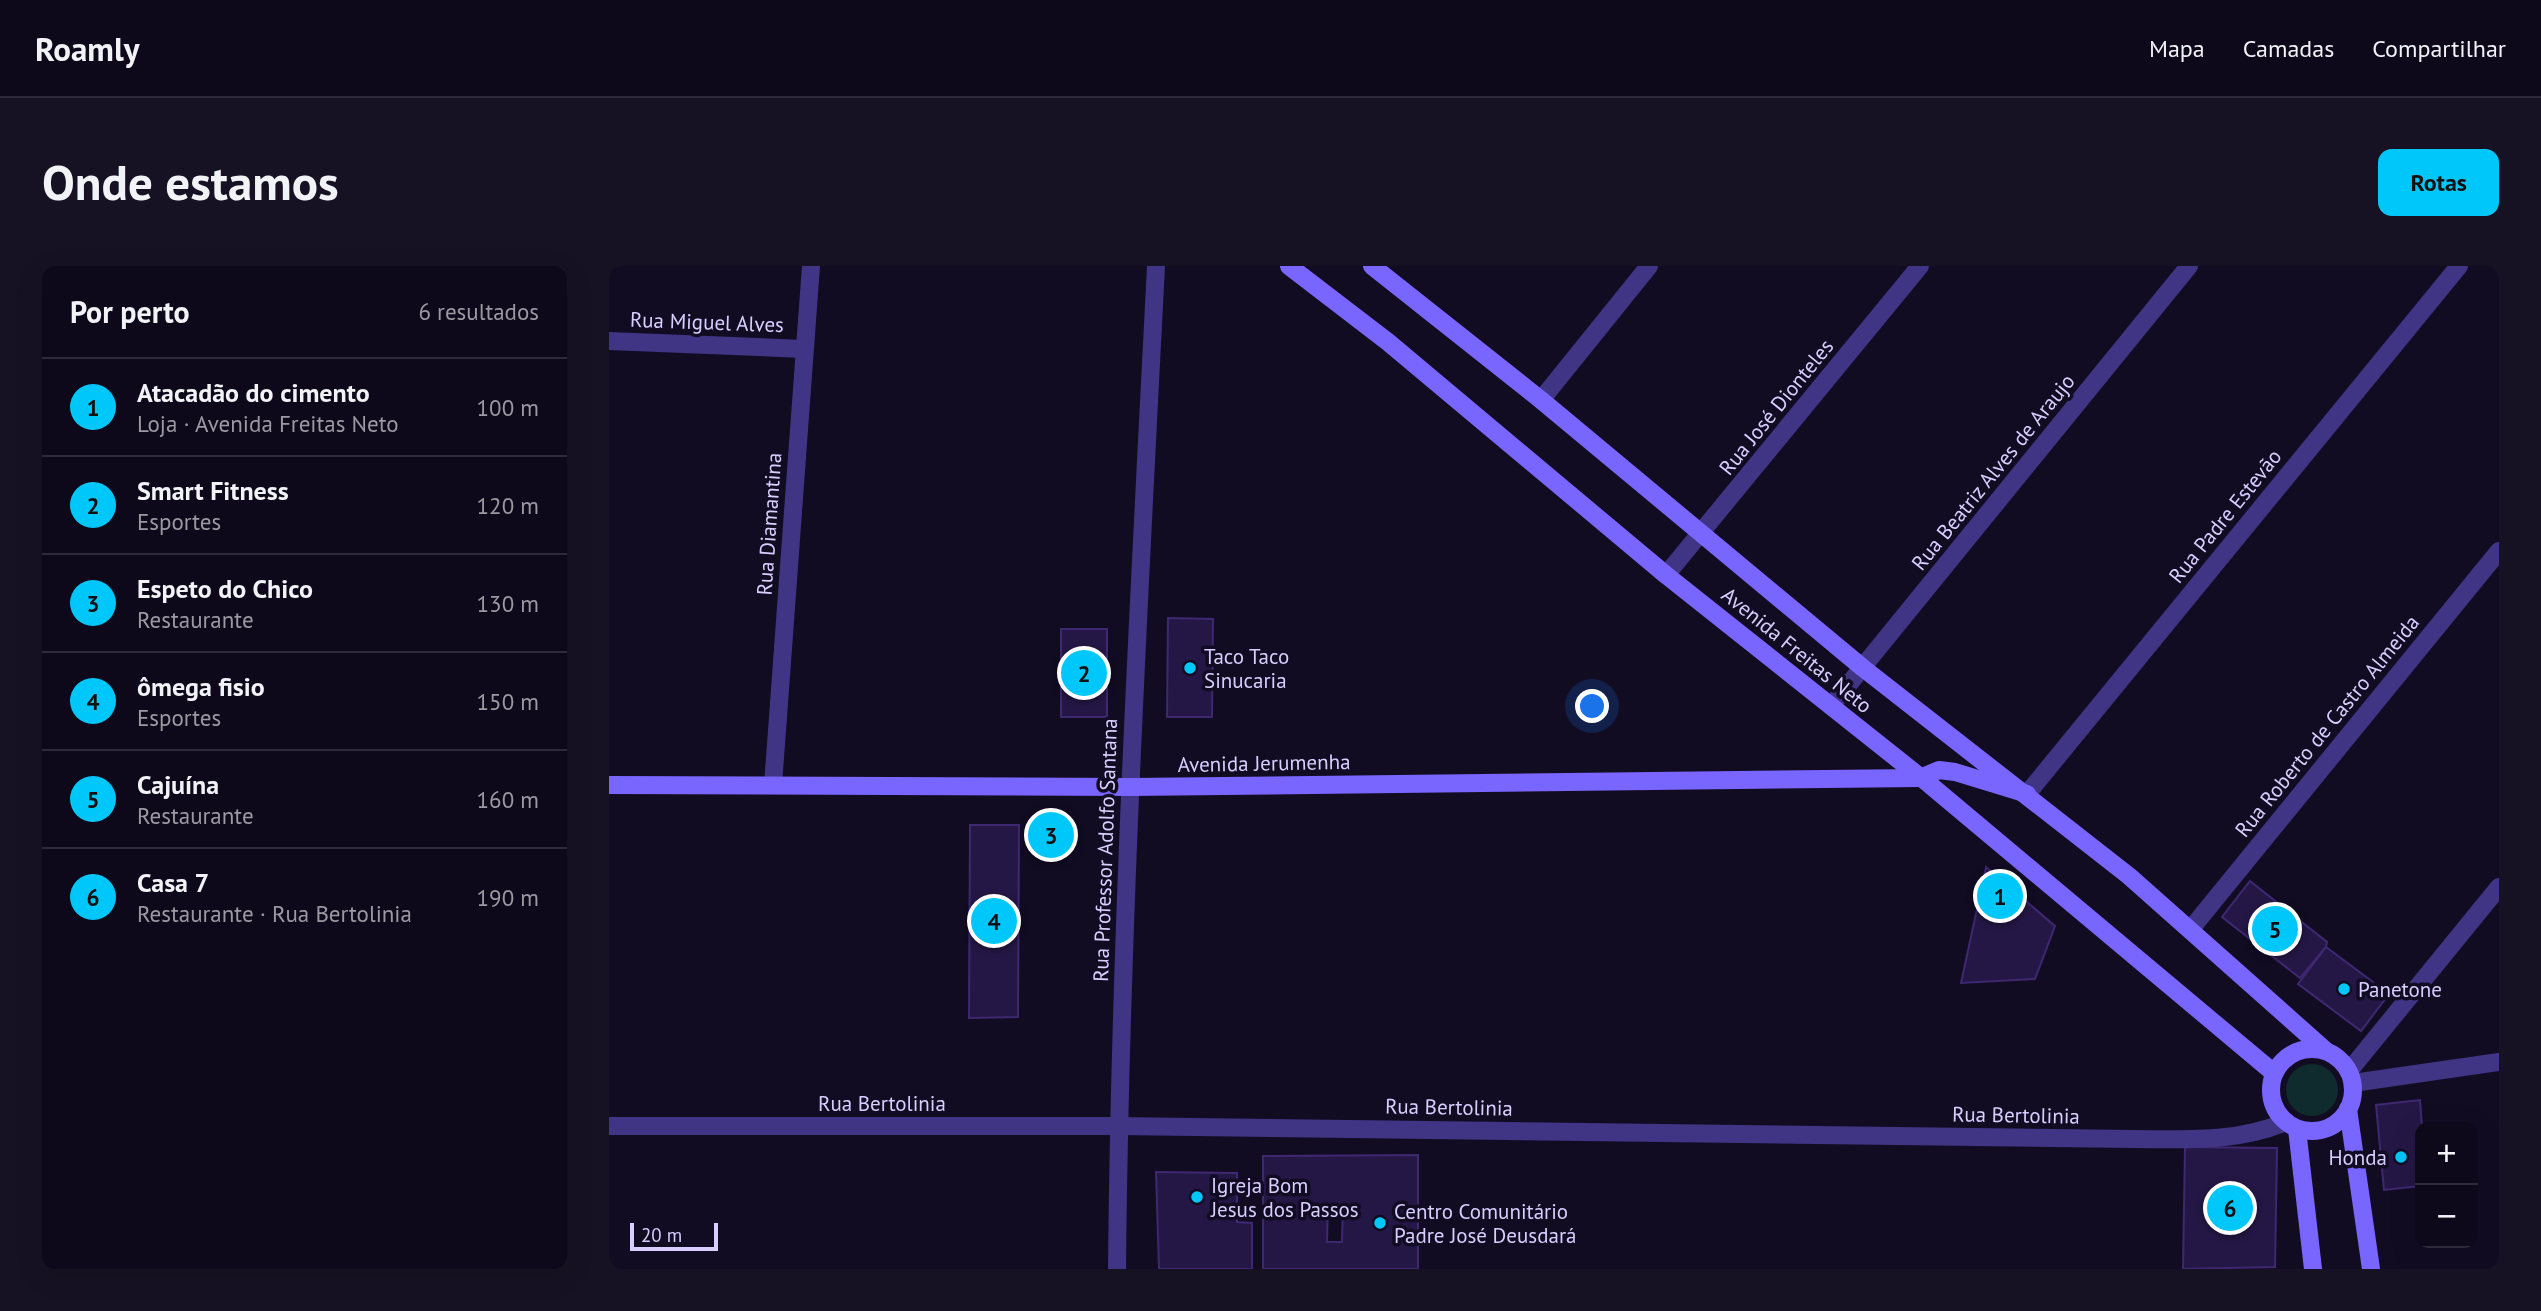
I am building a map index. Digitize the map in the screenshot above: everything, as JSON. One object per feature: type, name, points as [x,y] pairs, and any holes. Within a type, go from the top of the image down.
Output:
[{"type":"main road","name":"Avenida Freitas Neto","points":[[1289,266],[1388,342],[1666,575],[1920,778],[2274,1073]]},
{"type":"main road","name":"Avenida Freitas Neto","points":[[1375,267],[1703,533],[1863,668],[2129,876],[2325,1050]]},
{"type":"main road","name":"Avenida Jerumenha","points":[[609,785],[1130,787],[1920,778],[1939,771],[1955,772],[2027,794]]},
{"type":"main road","points":[[2291,1126],[2321,1130],[2332,1126],[2348,1109],[2353,1096],[2351,1077],[2335,1055],[2325,1050],[2301,1050],[2290,1055],[2274,1073],[2270,1087],[2271,1100],[2277,1112],[2291,1126],[2313,1269]]},
{"type":"main road","points":[[2348,1109],[2371,1269]]},
{"type":"street","name":"Rua Diamantina","points":[[773,785],[811,266]]},
{"type":"street","name":"Rua Professor Adolfo Santana","points":[[1117,1269],[1118,1126],[1130,787],[1156,266]]},
{"type":"street","points":[[1541,400],[1649,266]]},
{"type":"street","name":"Rua José Dionteles","points":[[1666,575],[1920,266]]},
{"type":"street","name":"Rua Beatriz Alves de Araujo","points":[[1832,706],[2189,266]]},
{"type":"street","name":"Rua Padre Estevão","points":[[2027,794],[2459,266]]},
{"type":"street","name":"Rua Miguel Alves","points":[[609,341],[804,349]]},
{"type":"street","name":"Rua Roberto de Castro Almeida","points":[[2190,930],[2499,551]]},
{"type":"street","points":[[2351,1077],[2499,887]]},
{"type":"street","points":[[2351,1077],[2499,1062]]},
{"type":"street","name":"Rua Bertolinia","points":[[609,1126],[1118,1126],[2215,1139],[2291,1126]]},
{"type":"green space","points":[[2312,1064],[2322,1066],[2330,1072],[2336,1080],[2336,1100],[2330,1108],[2322,1114],[2312,1116],[2302,1114],[2294,1108],[2288,1100],[2286,1090],[2288,1080],[2294,1072],[2302,1066]]},
{"type":"building","name":"Taco Taco Sinucaria","points":[[1168,618],[1213,619],[1212,717],[1167,717]]},
{"type":"building","points":[[1061,629],[1107,629],[1107,717],[1061,717]]},
{"type":"building","points":[[970,825],[1019,825],[1018,1017],[969,1018]]},
{"type":"building","points":[[1986,867],[2055,926],[2035,979],[1961,983]]},
{"type":"building","points":[[2250,881],[2327,942],[2326,947],[2300,978],[2222,917]]},
{"type":"building","name":"Panetone","points":[[2326,947],[2389,994],[2361,1031],[2298,984]]},
{"type":"building","name":"Honda","points":[[2420,1100],[2422,1122],[2415,1122],[2415,1187],[2384,1190],[2376,1105]]},
{"type":"building","points":[[2185,1147],[2277,1148],[2275,1267],[2183,1269]]},
{"type":"building","name":"Centro Comunitário Padre José Deusdará","points":[[1418,1155],[1418,1269],[1263,1269],[1263,1156]],"holes":[[[1343,1204],[1342,1242],[1327,1242],[1328,1205]]]},
{"type":"building","name":"Igreja Bom Jesus dos Passos","points":[[1156,1172],[1237,1173],[1237,1222],[1252,1223],[1252,1269],[1159,1269]]},
{"type":"place","name":"Taco Taco Sinucaria","points":[[1190,668]]},
{"type":"place","name":"Smart Fitness","points":[[1084,673]]},
{"type":"place","name":"Espeto do Chico","points":[[1051,835]]},
{"type":"place","name":"Atacadão do cimento","points":[[2000,896]]},
{"type":"place","name":"ômega fisio","points":[[994,921]]},
{"type":"place","name":"Cajuína","points":[[2275,929]]},
{"type":"place","name":"Panetone","points":[[2344,989]]},
{"type":"place","name":"Honda","points":[[2401,1157]]},
{"type":"place","name":"Igreja Bom Jesus dos Passos","points":[[1197,1197]]},
{"type":"place","name":"Casa 7","points":[[2230,1208]]},
{"type":"place","name":"Centro Comunitário Padre José Deusdará","points":[[1380,1223]]}]
